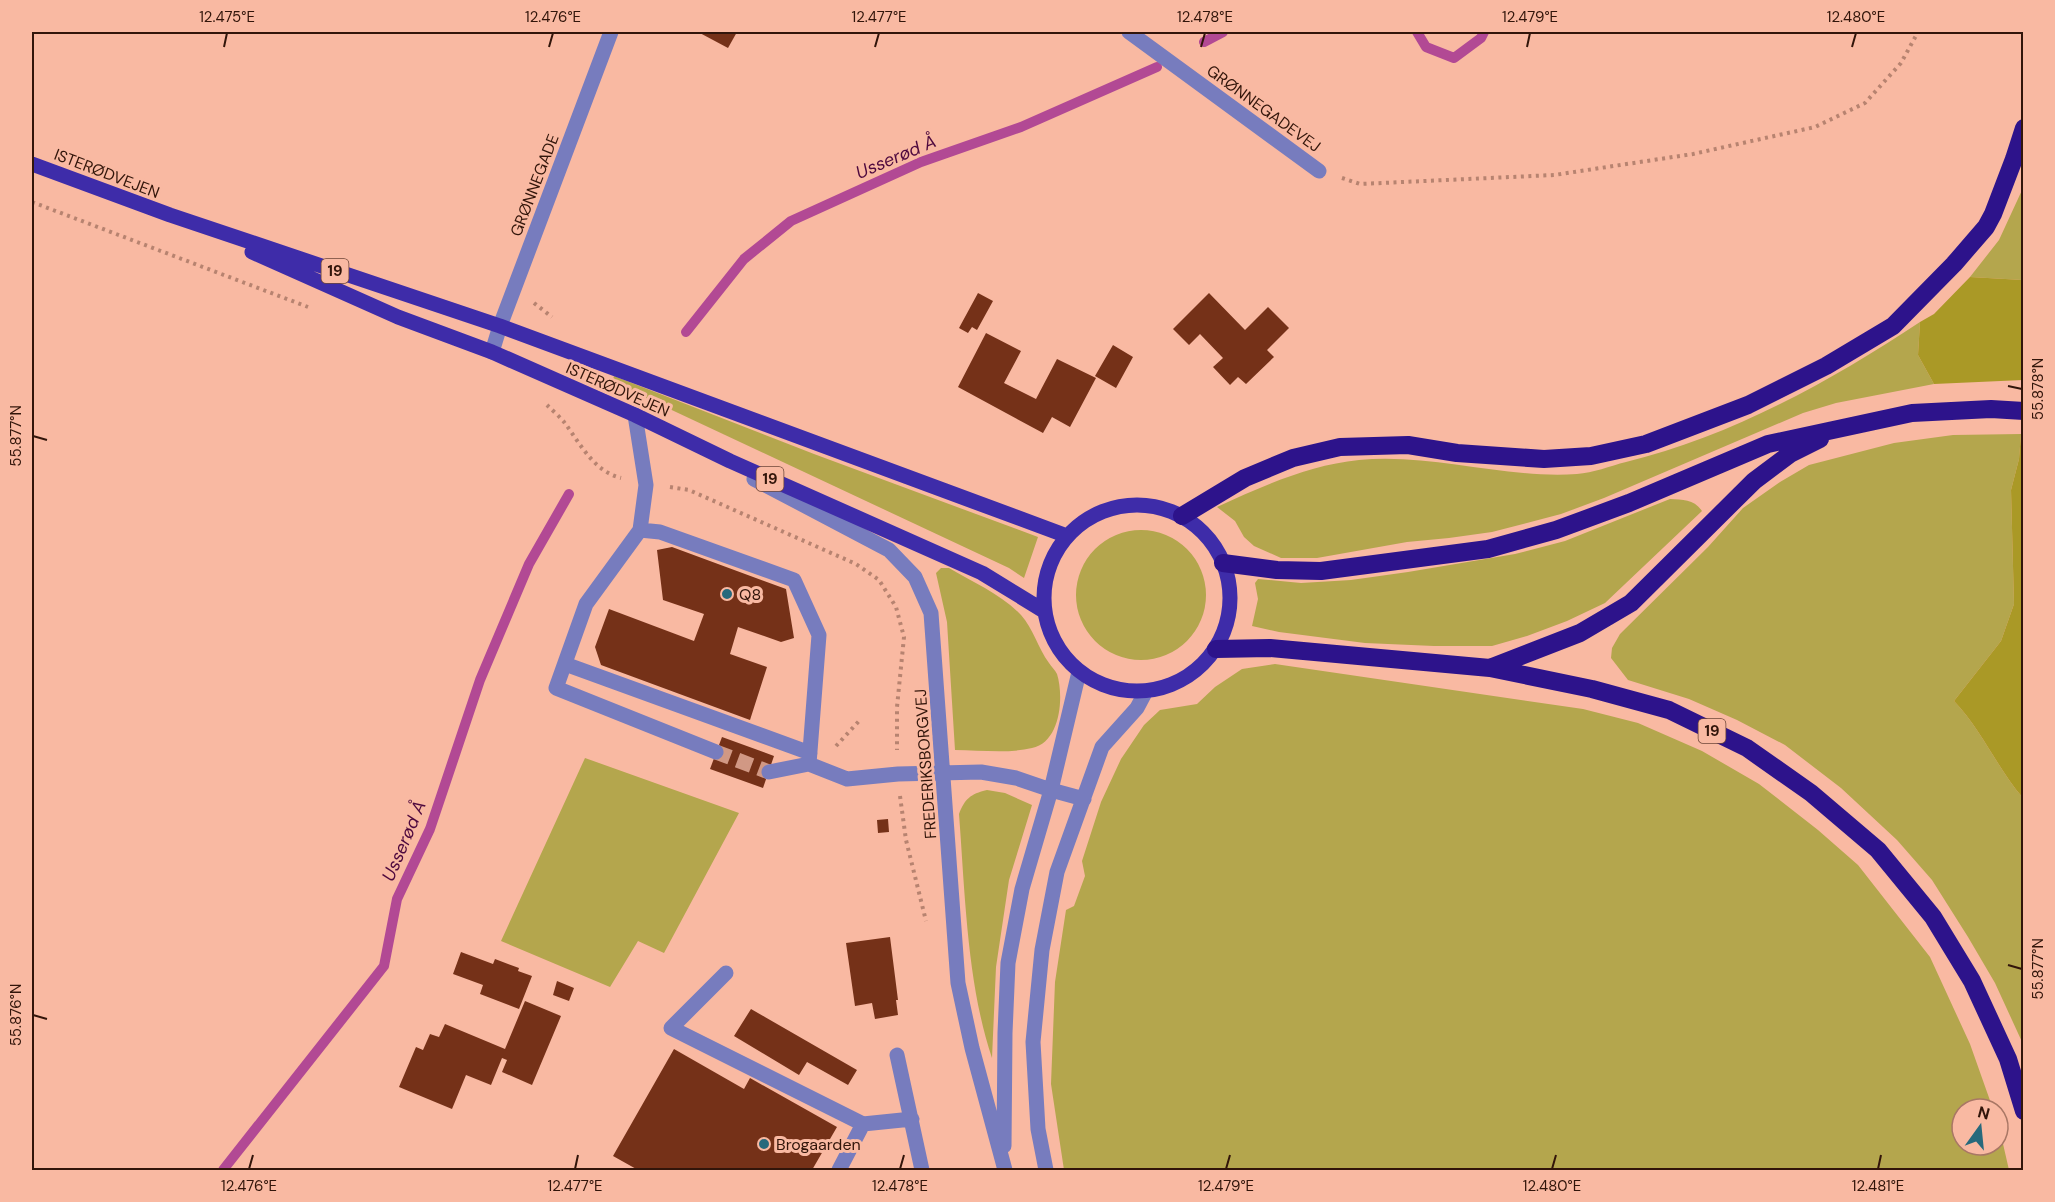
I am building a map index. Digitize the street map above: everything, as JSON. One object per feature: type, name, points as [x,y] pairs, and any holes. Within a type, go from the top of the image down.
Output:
[{"type":"highway","points":[[1182,516],[1245,478],[1293,458],[1340,447],[1408,445],[1457,453],[1544,459],[1591,456],[1646,444],[1748,405],[1826,366],[1893,326],[1954,264],[1986,227],[1993,214],[2024,128]]},
{"type":"highway","points":[[1223,562],[1277,570],[1321,571],[1488,549],[1556,530],[1619,507],[1768,444],[1912,413],[1991,409],[2024,411]]},
{"type":"highway","points":[[1490,668],[1580,633],[1631,603],[1754,481],[1790,454],[1846,426]]},
{"type":"highway","name":"19","points":[[1216,648],[1270,648],[1490,668],[1592,689],[1669,710],[1747,748],[1811,793],[1878,850],[1933,917],[1972,981],[2008,1059],[2024,1111]]},
{"type":"main road","name":"ISTERØDVEJEN","points":[[32,164],[170,215],[500,326],[1067,536]]},
{"type":"main road","name":"ISTERØDVEJEN","points":[[170,215],[398,317],[492,352],[634,415],[730,461],[982,573],[1044,611]]},
{"type":"main road","points":[[1121,506],[1152,506],[1182,516],[1207,536],[1223,562],[1230,592],[1228,621],[1216,648],[1197,670],[1174,684],[1146,691],[1122,690],[1100,683],[1079,672],[1056,644],[1044,611],[1044,584],[1052,558],[1067,536],[1091,516],[1121,506]]},
{"type":"street","name":"GRØNNEGADE","points":[[492,352],[611,32]]},
{"type":"street","name":"GRØNNEGADEVEJ","points":[[1129,32],[1319,171]]},
{"type":"street","points":[[634,415],[646,485],[640,530],[586,604],[556,688],[716,752]]},
{"type":"street","name":"FREDERIKSBORGVEJ","points":[[730,461],[753,478],[889,549],[915,577],[931,614],[958,983],[972,1048],[1004,1169]]},
{"type":"street","points":[[640,530],[660,532],[794,579],[819,635],[810,759]]},
{"type":"street","points":[[565,664],[810,759],[847,779],[981,772],[1004,774],[1084,799]]},
{"type":"street","name":"FREDERIKSBORGVEJ","points":[[1004,1169],[1008,963],[1022,889],[1051,790],[1079,672]]},
{"type":"street","points":[[1046,1170],[1038,1129],[1033,1042],[1041,962],[1057,872],[1102,747],[1137,708],[1146,691]]},
{"type":"street","points":[[769,772],[810,759]]},
{"type":"street","points":[[726,973],[671,1028],[863,1124],[912,1119]]},
{"type":"street","points":[[897,1055],[922,1170]]},
{"type":"street","points":[[838,1170],[863,1124]]},
{"type":"path","points":[[1319,171],[1360,184],[1554,175],[1694,154],[1815,127],[1865,104],[1901,63],[1918,32]]},
{"type":"path","points":[[32,202],[319,311]]},
{"type":"path","points":[[543,402],[563,420],[585,453],[614,476],[646,485],[689,490],[856,564],[879,580]]},
{"type":"shaded area","points":[[2023,188],[2023,280],[1970,277],[1999,240]]},
{"type":"shaded area","points":[[1970,277],[2023,280],[2023,380],[1934,384],[1918,355],[1920,322],[1934,314]]},
{"type":"shaded area","points":[[1920,322],[1918,355],[1934,384],[1836,403],[1803,413],[1561,514],[1492,532],[1407,542],[1317,558],[1281,558],[1254,546],[1244,537],[1235,521],[1217,507],[1269,484],[1322,466],[1359,460],[1414,460],[1550,475],[1595,471],[1703,438],[1779,405],[1851,365]]},
{"type":"shaded area","points":[[614,376],[814,454],[1038,537],[1024,578],[1009,568],[612,382]]},
{"type":"shaded area","points":[[2021,434],[2019,459],[2011,490],[2014,604],[2001,641],[1954,701],[1973,724],[2023,798],[2023,1044],[1995,983],[1968,937],[1932,880],[1897,840],[1841,788],[1785,745],[1737,720],[1689,699],[1628,680],[1611,658],[1612,648],[1620,634],[1708,547],[1743,508],[1809,465],[1894,443],[1953,435]]},
{"type":"shaded area","points":[[2021,434],[2024,434],[2023,798],[1973,724],[1954,701],[2001,641],[2014,604],[2011,490],[2019,459]]},
{"type":"shaded area","points":[[1670,499],[1692,502],[1702,511],[1605,603],[1527,636],[1492,646],[1434,646],[1365,643],[1279,632],[1252,626],[1258,599],[1255,583],[1258,579],[1301,583],[1351,580],[1515,554],[1565,541]]},
{"type":"shaded area","points":[[1141,530],[1166,535],[1187,549],[1201,570],[1206,595],[1201,620],[1187,641],[1166,655],[1141,660],[1116,655],[1095,641],[1081,620],[1076,595],[1081,570],[1095,549],[1116,535]]},
{"type":"shaded area","points":[[941,568],[949,568],[987,589],[1021,615],[1056,673],[1060,694],[1058,717],[1049,737],[1042,744],[1013,751],[955,750],[947,622],[936,573]]},
{"type":"shaded area","points":[[1275,664],[1583,709],[1638,723],[1702,751],[1759,784],[1858,865],[1930,957],[1970,1044],[1989,1097],[1950,1097],[1950,1157],[2006,1157],[2009,1170],[1064,1170],[1051,1084],[1055,982],[1066,910],[1074,906],[1085,876],[1082,861],[1101,802],[1121,759],[1144,725],[1160,710],[1197,704],[1215,687],[1242,669]]},
{"type":"shaded area","points":[[585,758],[739,813],[664,953],[638,941],[610,987],[501,941]]},
{"type":"shaded area","points":[[987,790],[1005,793],[1032,805],[1009,880],[996,967],[992,1058],[977,1000],[972,969],[959,814],[969,798]]},
{"type":"building","points":[[698,32],[737,32],[728,48]]},
{"type":"building","points":[[978,293],[993,301],[977,330],[972,327],[968,333],[959,328]]},
{"type":"building","points":[[1209,293],[1245,330],[1268,307],[1289,328],[1267,350],[1274,357],[1246,384],[1238,377],[1230,385],[1213,367],[1223,358],[1200,334],[1189,345],[1173,329]]},
{"type":"building","points":[[986,333],[1021,351],[1004,383],[1036,399],[1057,359],[1096,378],[1070,427],[1052,417],[1043,433],[958,387]]},
{"type":"building","points":[[1113,345],[1133,357],[1116,388],[1095,376]]},
{"type":"building","points":[[672,547],[786,589],[794,638],[781,642],[738,627],[730,654],[767,667],[750,720],[601,665],[595,647],[609,609],[694,641],[704,614],[663,600],[657,550]]},
{"type":"building","points":[[722,737],[774,756],[763,788],[710,769]]},
{"type":"building","points":[[888,819],[889,832],[878,833],[877,820]]},
{"type":"building","points":[[890,937],[898,1015],[875,1019],[872,1003],[855,1006],[846,943]]},
{"type":"building","points":[[461,952],[493,964],[495,959],[519,968],[518,971],[532,976],[519,1009],[480,994],[483,985],[453,974]]},
{"type":"building","points":[[557,981],[574,988],[569,1001],[553,995]]},
{"type":"building","points":[[525,1001],[561,1016],[532,1085],[502,1072],[507,1060],[502,1058],[491,1085],[466,1075],[452,1109],[399,1087],[416,1047],[423,1050],[430,1034],[439,1037],[445,1024],[505,1049]]},
{"type":"building","points":[[751,1009],[857,1070],[848,1085],[807,1062],[799,1075],[734,1036]]},
{"type":"building","points":[[674,1049],[744,1089],[750,1078],[837,1127],[812,1170],[638,1170],[613,1156]]},
{"type":"waterway","name":"Usserød Å","points":[[1204,42],[1223,32]]},
{"type":"waterway","name":"Usserød Å","points":[[1417,32],[1426,47],[1454,58],[1481,38],[1484,32]]},
{"type":"waterway","name":"Usserød Å","points":[[686,332],[744,259],[791,221],[921,162],[1021,127],[1157,67]]},
{"type":"waterway","name":"Usserød Å","points":[[223,1170],[384,966],[397,899],[430,829],[480,680],[529,564],[569,494]]},
{"type":"tunnel","points":[[716,752],[769,772]]},
{"type":"place","name":"Q8","points":[[727,594]]},
{"type":"place","name":"Brogaarden","points":[[764,1144]]}]
